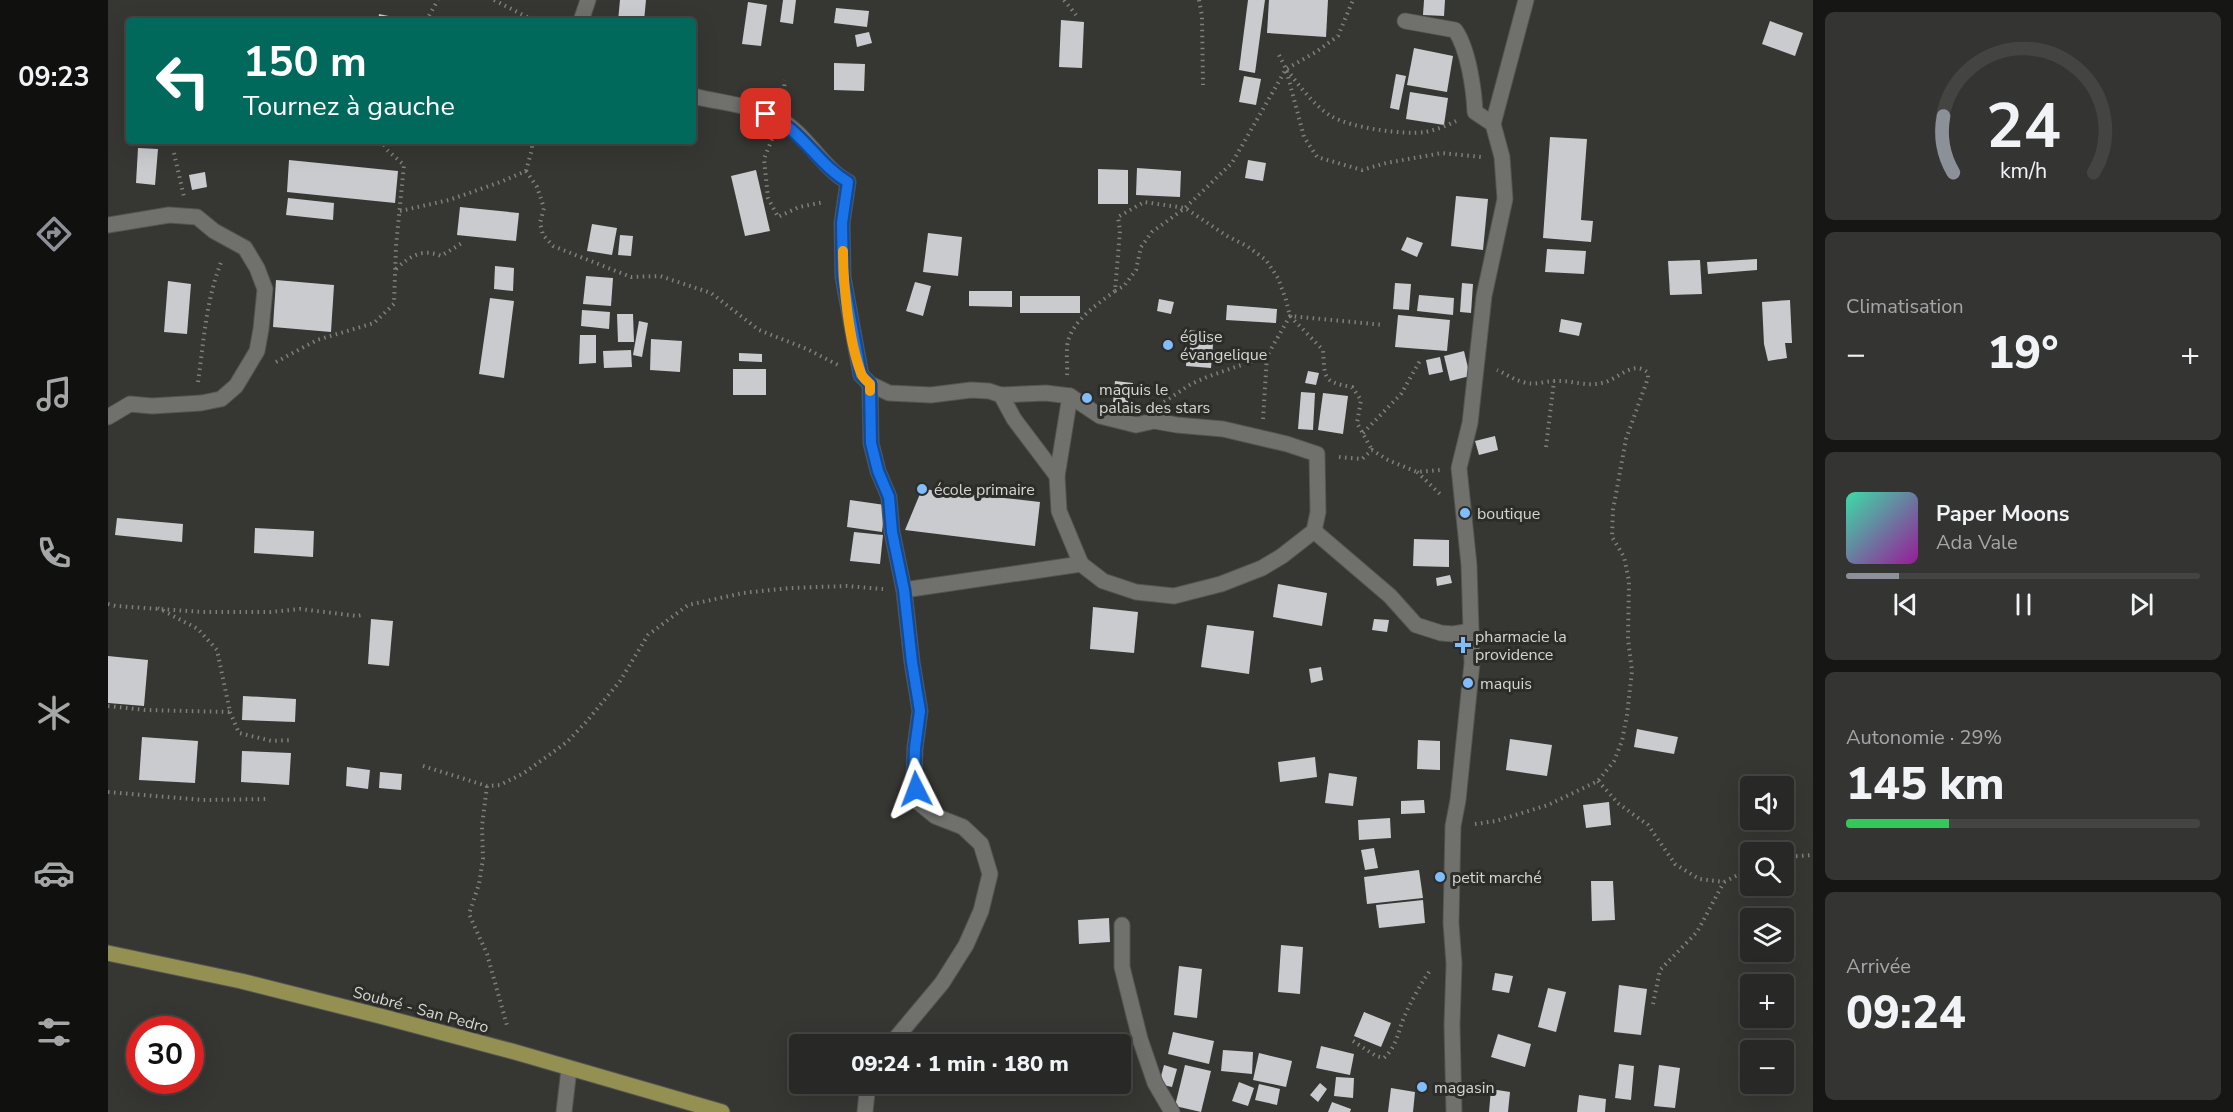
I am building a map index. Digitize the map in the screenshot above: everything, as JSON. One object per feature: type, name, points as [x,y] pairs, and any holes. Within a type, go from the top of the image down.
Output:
[{"type":"main road","name":"Soubré - San Pedro","points":[[108,953],[241,981],[515,1052],[722,1112]]},
{"type":"street","points":[[582,18],[588,0]]},
{"type":"street","points":[[1455,1112],[1453,826],[1471,687],[1469,565],[1463,467],[1478,361],[1484,296],[1505,199],[1502,158],[1493,124],[1526,0]]},
{"type":"street","points":[[1405,21],[1455,30],[1460,38],[1467,62],[1475,112],[1493,124]]},
{"type":"street","points":[[696,97],[752,108],[781,120],[823,160],[834,174],[848,182],[842,223],[843,277],[865,379],[871,443],[878,471],[889,497],[892,532],[904,590],[920,711],[914,776],[918,802],[935,816],[963,826],[981,844],[990,874],[981,911],[966,945],[942,983],[899,1034]]},
{"type":"street","points":[[108,225],[169,215],[197,217],[214,231],[245,248],[257,268],[265,290],[257,351],[236,386],[221,399],[201,403],[152,406],[130,404],[108,417]]},
{"type":"street","points":[[865,379],[889,393],[932,394],[970,390],[989,391],[1001,395],[1046,393],[1070,396],[1100,416],[1136,425],[1154,421],[1223,429],[1287,444],[1317,454],[1318,512],[1314,531],[1282,556],[1262,568],[1221,584],[1174,596],[1136,592],[1103,581],[1081,564],[1059,511],[1057,476],[1070,396]]},
{"type":"street","points":[[1001,395],[1014,419],[1057,476]]},
{"type":"street","points":[[1314,531],[1390,596],[1416,626],[1441,633],[1471,631]]},
{"type":"street","points":[[904,590],[1081,564]]},
{"type":"street","points":[[1122,925],[1122,967],[1140,1039],[1155,1083],[1172,1112]]},
{"type":"street","points":[[564,1112],[569,1069]]},
{"type":"street","points":[[865,1112],[867,1094]]},
{"type":"path","points":[[428,18],[438,0]]},
{"type":"path","points":[[494,0],[529,18]]},
{"type":"path","points":[[1064,0],[1076,15]]},
{"type":"path","points":[[1199,0],[1202,16],[1203,85]]},
{"type":"path","points":[[1070,396],[1067,389],[1068,340],[1073,330],[1095,306],[1124,286],[1136,270],[1141,247],[1152,232],[1185,208],[1232,162],[1286,69],[1338,36],[1353,0]]},
{"type":"path","points":[[1279,55],[1286,69],[1304,137],[1317,157],[1362,170],[1386,163],[1442,153],[1502,158]]},
{"type":"path","points":[[1286,69],[1310,99],[1331,116],[1363,128],[1424,132],[1442,128],[1475,112]]},
{"type":"path","points":[[781,120],[764,159],[768,198],[778,217],[799,207],[835,199],[848,182]]},
{"type":"path","points":[[252,362],[278,362],[317,339],[374,323],[394,304],[404,165],[384,144]]},
{"type":"path","points":[[526,171],[532,144]]},
{"type":"path","points":[[174,153],[186,204],[197,217]]},
{"type":"path","points":[[400,211],[435,204],[480,190],[526,171]]},
{"type":"path","points":[[526,171],[537,186],[544,208],[540,223],[543,235],[553,246],[631,277],[660,276],[711,293],[759,330],[807,349],[865,379]]},
{"type":"path","points":[[1114,291],[1120,231],[1118,217],[1144,202],[1185,208],[1266,260],[1278,278],[1290,316],[1323,350],[1325,375],[1332,384],[1352,387],[1361,400],[1357,423],[1372,450],[1388,460],[1417,472],[1463,467]]},
{"type":"path","points":[[201,403],[198,383],[206,313],[214,280],[230,240]]},
{"type":"path","points":[[396,269],[410,256],[430,251],[441,256],[462,243]]},
{"type":"path","points":[[1290,316],[1384,325]]},
{"type":"path","points":[[1255,437],[1262,437],[1267,356],[1290,316]]},
{"type":"path","points":[[1154,421],[1162,403],[1191,384],[1240,367],[1248,361],[1267,356]]},
{"type":"path","points":[[1363,433],[1401,394],[1420,358]]},
{"type":"path","points":[[1453,826],[1496,821],[1516,816],[1548,805],[1598,781],[1614,761],[1622,741],[1632,671],[1628,639],[1629,581],[1624,557],[1612,537],[1613,510],[1626,439],[1648,373],[1644,369],[1634,368],[1603,383],[1554,381],[1535,385],[1521,382],[1478,361]]},
{"type":"path","points":[[1546,447],[1554,381]]},
{"type":"path","points":[[1317,454],[1362,459],[1372,450]]},
{"type":"path","points":[[423,766],[487,786],[500,785],[524,773],[567,742],[620,681],[648,635],[688,604],[743,593],[790,588],[846,586],[904,590]]},
{"type":"path","points":[[108,604],[230,612],[300,609],[362,615]]},
{"type":"path","points":[[158,608],[198,629],[217,650],[230,712],[239,733],[272,741],[293,740]]},
{"type":"path","points":[[108,706],[145,710],[230,712]]},
{"type":"path","points":[[1598,781],[1619,804],[1648,825],[1675,864],[1699,879],[1724,882],[1740,875]]},
{"type":"path","points":[[487,786],[482,826],[483,859],[479,884],[469,914],[487,954],[515,1052]]},
{"type":"path","points":[[108,792],[203,800],[269,799]]},
{"type":"path","points":[[1794,855],[1813,855]]},
{"type":"path","points":[[1653,1004],[1660,970],[1697,932],[1724,882]]},
{"type":"path","points":[[1353,1041],[1376,1056],[1384,1058],[1392,1051],[1405,1015],[1425,978],[1452,940]]},
{"type":"building","points":[[620,0],[646,0],[644,18],[618,18]]},
{"type":"building","points":[[783,0],[796,0],[793,24],[780,22]]},
{"type":"building","points":[[1248,0],[1265,0],[1255,73],[1239,70]]},
{"type":"building","points":[[1269,0],[1328,0],[1326,37],[1267,33]]},
{"type":"building","points":[[1424,0],[1445,0],[1444,16],[1423,15]]},
{"type":"building","points":[[748,2],[767,5],[761,46],[742,44]]},
{"type":"building","points":[[836,8],[869,11],[867,27],[834,23]]},
{"type":"building","points":[[379,14],[398,18],[378,18]]},
{"type":"building","points":[[1061,20],[1084,22],[1082,68],[1059,67]]},
{"type":"building","points":[[1770,21],[1803,33],[1795,56],[1762,44]]},
{"type":"building","points":[[869,32],[872,43],[857,47],[855,35]]},
{"type":"building","points":[[1414,48],[1453,56],[1447,92],[1407,85]]},
{"type":"building","points":[[834,63],[865,64],[864,91],[834,90]]},
{"type":"building","points":[[1396,74],[1406,76],[1399,110],[1390,108]]},
{"type":"building","points":[[1244,76],[1261,79],[1256,105],[1239,102]]},
{"type":"building","points":[[1410,92],[1448,98],[1444,125],[1406,119]]},
{"type":"building","points":[[1550,137],[1587,139],[1581,220],[1593,221],[1591,242],[1543,238]]},
{"type":"building","points":[[138,148],[158,149],[155,185],[136,183]]},
{"type":"building","points":[[289,160],[398,171],[395,203],[287,192]]},
{"type":"building","points":[[1248,160],[1266,163],[1263,181],[1245,178]]},
{"type":"building","points":[[1137,168],[1181,171],[1180,197],[1136,195]]},
{"type":"building","points":[[1098,169],[1128,170],[1128,204],[1098,204]]},
{"type":"building","points":[[756,170],[770,231],[745,236],[731,176]]},
{"type":"building","points":[[205,172],[207,187],[192,190],[189,175]]},
{"type":"building","points":[[1456,196],[1488,199],[1483,250],[1451,246]]},
{"type":"building","points":[[288,198],[334,203],[333,220],[286,215]]},
{"type":"building","points":[[460,207],[519,213],[516,241],[457,235]]},
{"type":"building","points":[[592,224],[617,228],[612,255],[587,251]]},
{"type":"building","points":[[928,233],[962,237],[958,276],[923,272]]},
{"type":"building","points":[[620,235],[633,236],[631,256],[618,255]]},
{"type":"building","points":[[1407,237],[1423,243],[1417,257],[1401,250]]},
{"type":"building","points":[[1547,249],[1586,251],[1584,274],[1545,272]]},
{"type":"building","points":[[1757,259],[1757,270],[1708,274],[1707,262]]},
{"type":"building","points":[[1700,260],[1702,294],[1670,295],[1668,261]]},
{"type":"building","points":[[495,266],[514,268],[513,291],[494,289]]},
{"type":"building","points":[[586,276],[613,278],[611,306],[583,304]]},
{"type":"building","points":[[276,280],[334,285],[331,332],[273,327]]},
{"type":"building","points":[[168,281],[191,284],[187,334],[164,332]]},
{"type":"building","points":[[915,282],[931,286],[923,316],[906,311]]},
{"type":"building","points":[[1395,283],[1411,284],[1409,310],[1393,309]]},
{"type":"building","points":[[1462,283],[1473,284],[1471,313],[1460,312]]},
{"type":"building","points":[[969,291],[1012,291],[1012,307],[969,306]]},
{"type":"building","points":[[1419,295],[1454,298],[1453,315],[1417,311]]},
{"type":"building","points":[[1020,296],[1080,296],[1080,313],[1020,313]]},
{"type":"building","points":[[490,298],[514,301],[504,378],[479,374]]},
{"type":"building","points":[[1159,299],[1174,302],[1171,314],[1157,311]]},
{"type":"building","points":[[1790,300],[1792,343],[1785,343],[1787,358],[1768,361],[1764,344],[1762,302]]},
{"type":"building","points":[[1227,305],[1277,309],[1276,323],[1226,320]]},
{"type":"building","points":[[582,310],[610,312],[609,329],[581,326]]},
{"type":"building","points":[[617,314],[633,314],[634,342],[618,342]]},
{"type":"building","points":[[1398,315],[1450,320],[1447,351],[1395,347]]},
{"type":"building","points":[[1561,319],[1582,323],[1579,336],[1559,332]]},
{"type":"building","points":[[639,321],[648,323],[642,357],[633,355]]},
{"type":"building","points":[[1188,330],[1214,333],[1211,368],[1186,366]]},
{"type":"building","points":[[580,335],[596,335],[596,363],[579,364]]},
{"type":"building","points":[[651,339],[682,341],[680,372],[650,370]]},
{"type":"building","points":[[631,350],[632,367],[604,368],[603,351]]},
{"type":"building","points":[[1464,351],[1470,376],[1450,381],[1444,356]]},
{"type":"building","points":[[739,353],[762,354],[762,362],[739,361]]},
{"type":"building","points":[[1440,357],[1443,372],[1429,375],[1426,360]]},
{"type":"building","points":[[733,369],[766,369],[766,395],[733,395]]},
{"type":"building","points":[[1308,371],[1319,373],[1316,385],[1305,383]]},
{"type":"building","points":[[1115,381],[1133,383],[1131,404],[1113,402]]},
{"type":"building","points":[[1301,392],[1315,393],[1313,430],[1298,429]]},
{"type":"building","points":[[1323,393],[1348,396],[1343,434],[1318,430]]},
{"type":"building","points":[[1114,406],[1131,408],[1130,417],[1113,416]]},
{"type":"building","points":[[1495,436],[1498,450],[1479,455],[1475,441]]},
{"type":"building","points":[[922,489],[1040,502],[1035,546],[905,530]]},
{"type":"building","points":[[850,500],[885,505],[882,532],[847,527]]},
{"type":"building","points":[[117,518],[183,524],[182,542],[115,535]]},
{"type":"building","points":[[255,528],[314,531],[313,557],[254,553]]},
{"type":"building","points":[[854,532],[883,535],[880,564],[850,561]]},
{"type":"building","points":[[1414,539],[1449,540],[1449,567],[1413,566]]},
{"type":"building","points":[[1450,575],[1452,583],[1437,586],[1436,578]]},
{"type":"building","points":[[1278,584],[1327,593],[1322,626],[1273,617]]},
{"type":"building","points":[[1093,607],[1138,612],[1134,653],[1090,649]]},
{"type":"building","points":[[371,619],[393,621],[389,666],[368,664]]},
{"type":"building","points":[[1374,619],[1389,620],[1387,632],[1372,630]]},
{"type":"building","points":[[1207,625],[1254,631],[1249,674],[1201,667]]},
{"type":"building","points":[[108,656],[148,660],[144,706],[108,703]]},
{"type":"building","points":[[1321,667],[1323,680],[1311,683],[1309,669]]},
{"type":"building","points":[[243,696],[296,699],[295,722],[242,720]]},
{"type":"building","points":[[1637,729],[1678,737],[1674,754],[1634,747]]},
{"type":"building","points":[[142,737],[198,741],[195,783],[139,780]]},
{"type":"building","points":[[1510,739],[1552,745],[1547,776],[1506,770]]},
{"type":"building","points":[[1418,740],[1440,741],[1440,770],[1417,769]]},
{"type":"building","points":[[242,751],[291,753],[289,785],[241,782]]},
{"type":"building","points":[[1315,757],[1317,777],[1280,782],[1278,762]]},
{"type":"building","points":[[347,767],[370,770],[368,789],[346,786]]},
{"type":"building","points":[[380,772],[402,774],[401,790],[379,788]]},
{"type":"building","points":[[1329,773],[1357,777],[1353,806],[1325,803]]},
{"type":"building","points":[[1424,800],[1425,813],[1401,814],[1401,801]]},
{"type":"building","points":[[1609,802],[1611,825],[1586,828],[1583,805]]},
{"type":"building","points":[[1390,818],[1391,838],[1359,840],[1358,820]]},
{"type":"building","points":[[1374,848],[1378,868],[1365,870],[1361,850]]},
{"type":"building","points":[[1419,870],[1423,898],[1367,904],[1364,877]]},
{"type":"building","points":[[1591,881],[1613,881],[1615,920],[1592,921]]},
{"type":"building","points":[[1423,900],[1425,923],[1379,928],[1376,905]]},
{"type":"building","points":[[1109,918],[1110,942],[1079,944],[1078,920]]},
{"type":"building","points":[[1281,945],[1303,947],[1300,994],[1278,992]]},
{"type":"building","points":[[1179,966],[1202,969],[1197,1018],[1174,1015]]},
{"type":"building","points":[[1495,973],[1513,976],[1509,993],[1492,990]]},
{"type":"building","points":[[1619,985],[1647,989],[1641,1035],[1614,1032]]},
{"type":"building","points":[[1548,988],[1566,992],[1556,1032],[1538,1027]]},
{"type":"building","points":[[1364,1012],[1391,1023],[1381,1047],[1354,1036]]},
{"type":"building","points":[[1173,1032],[1214,1041],[1209,1064],[1168,1054]]},
{"type":"building","points":[[1498,1034],[1531,1044],[1525,1067],[1491,1057]]},
{"type":"building","points":[[1321,1046],[1354,1054],[1350,1075],[1316,1068]]},
{"type":"building","points":[[1223,1050],[1253,1052],[1252,1074],[1221,1071]]},
{"type":"building","points":[[1259,1053],[1292,1061],[1286,1087],[1253,1080]]},
{"type":"building","points":[[1619,1064],[1634,1066],[1631,1100],[1615,1098]]},
{"type":"building","points":[[1164,1065],[1177,1069],[1172,1087],[1159,1084]]},
{"type":"building","points":[[1185,1065],[1211,1071],[1201,1112],[1175,1106]]},
{"type":"building","points":[[1659,1065],[1680,1068],[1675,1108],[1654,1106]]},
{"type":"building","points":[[1336,1077],[1354,1078],[1353,1098],[1334,1096]]},
{"type":"building","points":[[1239,1082],[1254,1088],[1248,1106],[1232,1101]]},
{"type":"building","points":[[1320,1083],[1327,1089],[1318,1102],[1310,1095]]},
{"type":"building","points":[[1259,1084],[1280,1089],[1277,1105],[1255,1100]]},
{"type":"building","points":[[1391,1088],[1415,1092],[1413,1112],[1388,1112]]},
{"type":"building","points":[[1491,1089],[1510,1092],[1508,1112],[1489,1112]]},
{"type":"building","points":[[1579,1095],[1606,1099],[1605,1112],[1577,1112]]},
{"type":"building","points":[[1332,1102],[1351,1109],[1350,1112],[1328,1112]]},
{"type":"slow traffic","points":[[843,251],[843,277],[854,346],[861,375],[870,384],[870,391]]},
{"type":"place","name":"église évangelique","points":[[1168,345]]},
{"type":"place","name":"maquis le palais des stars","points":[[1087,398]]},
{"type":"place","name":"école primaire","points":[[922,489]]},
{"type":"place","name":"boutique","points":[[1465,513]]},
{"type":"place","name":"pharmacie la providence","points":[[1463,645]]},
{"type":"place","name":"maquis","points":[[1468,683]]},
{"type":"place","name":"petit marché","points":[[1440,877]]},
{"type":"place","name":"magasin","points":[[1422,1087]]},
{"type":"route","points":[[766,114],[781,120],[823,160],[834,174],[848,182],[842,223],[843,277],[861,375],[870,384],[871,443],[878,471],[889,497],[892,532],[904,590],[920,711],[915,748],[916,789]]}]
